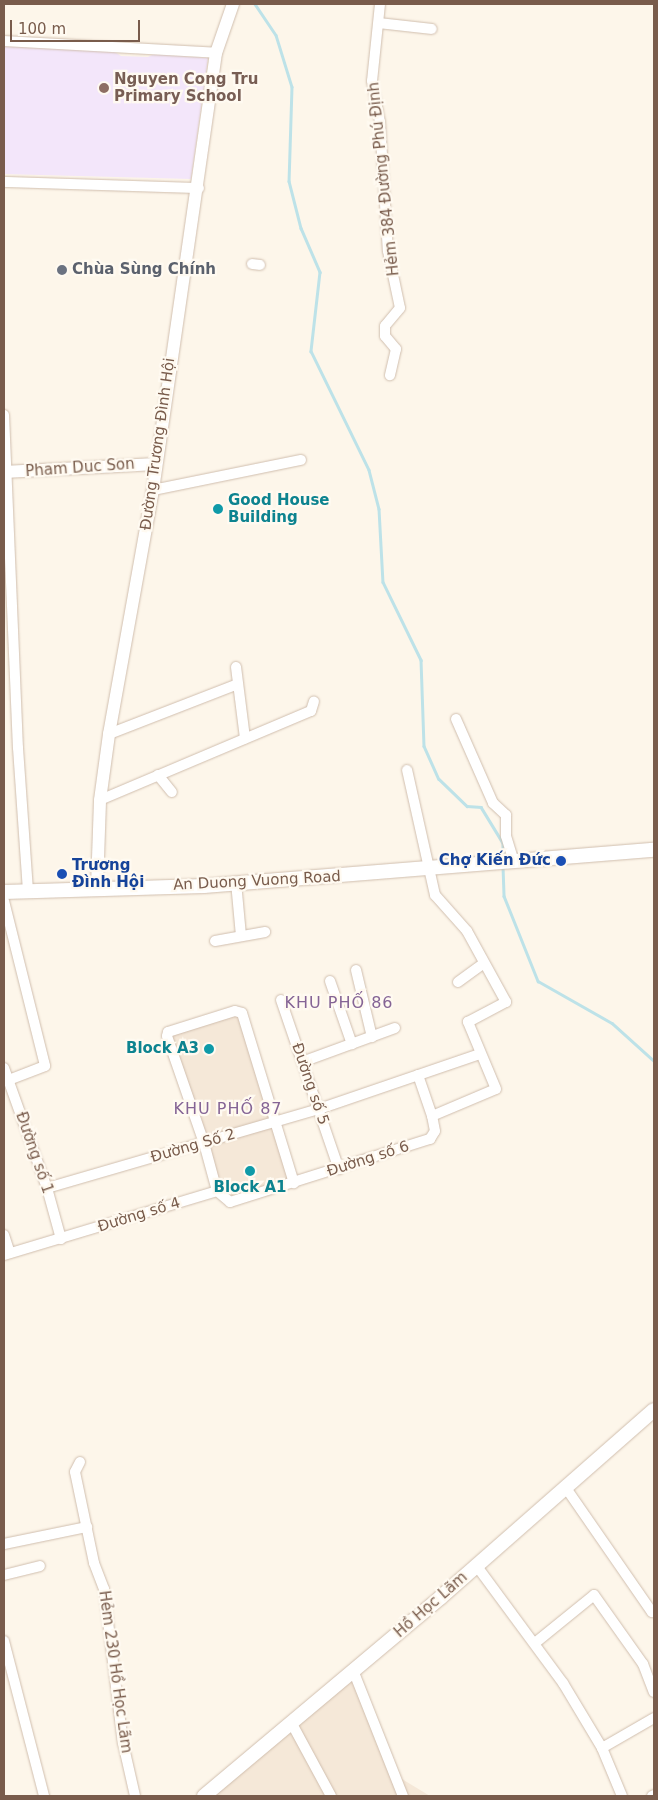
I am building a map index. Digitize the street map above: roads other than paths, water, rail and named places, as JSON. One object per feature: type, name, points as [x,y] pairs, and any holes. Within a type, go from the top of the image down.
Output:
[{"type":"main road","name":"An Duong Vuong Road","points":[[4,892],[97,887],[204,886],[236,882],[490,865],[654,850]]},
{"type":"main road","name":"Hồ Học Lãm","points":[[204,1796],[566,1488],[654,1410]]},
{"type":"street","name":"Hẻm 384 Đường Phú Định","points":[[380,4],[372,81],[380,122],[388,251],[400,308],[385,326],[385,336],[396,349],[390,375]]},
{"type":"street","name":"Đường Trương Đình Hội","points":[[97,887],[100,800],[110,734],[153,490],[199,188],[216,53],[232,9]]},
{"type":"street","points":[[379,23],[432,29]]},
{"type":"street","points":[[4,41],[216,53]]},
{"type":"street","points":[[4,182],[199,188]]},
{"type":"street","points":[[4,415],[8,555],[18,748],[28,890]]},
{"type":"street","points":[[153,490],[301,460]]},
{"type":"street","name":"Pham Duc Son","points":[[6,472],[156,464]]},
{"type":"street","points":[[236,667],[245,738]]},
{"type":"street","points":[[110,734],[238,684]]},
{"type":"street","points":[[100,800],[245,738],[312,706]]},
{"type":"street","points":[[456,719],[493,803],[506,815],[506,836],[512,862]]},
{"type":"street","points":[[407,770],[427,870],[435,895],[467,931],[483,964],[506,1002],[468,1022],[496,1089],[432,1116],[418,1075]]},
{"type":"street","points":[[158,775],[172,792]]},
{"type":"street","points":[[236,882],[241,936]]},
{"type":"street","points":[[4,901],[45,1066],[8,1080]]},
{"type":"street","points":[[216,941],[265,932]]},
{"type":"street","points":[[458,982],[483,964]]},
{"type":"street","points":[[356,970],[372,1037]]},
{"type":"street","points":[[330,981],[352,1044]]},
{"type":"street","name":"Đường số 5","points":[[280,1000],[340,1169]]},
{"type":"street","points":[[217,1191],[204,1143],[167,1036],[168,1032],[235,1010],[242,1013],[294,1183]]},
{"type":"street","points":[[302,1062],[395,1028]]},
{"type":"street","name":"Đường Số 2","points":[[47,1188],[319,1109],[480,1054]]},
{"type":"street","name":"Đường số 1","points":[[4,1068],[47,1188],[61,1239]]},
{"type":"street","name":"Đường số 6","points":[[217,1191],[230,1202],[340,1169],[430,1139],[435,1131],[432,1116]]},
{"type":"street","name":"Đường số 4","points":[[7,1254],[217,1191]]},
{"type":"street","points":[[4,1235],[7,1254]]},
{"type":"street","name":"Hẻm 230 Hồ Học Lãm","points":[[80,1462],[75,1472],[94,1563],[104,1588],[123,1743],[135,1796]]},
{"type":"street","points":[[566,1488],[652,1612],[654,1611]]},
{"type":"street","points":[[4,1544],[87,1527]]},
{"type":"street","points":[[476,1565],[536,1643],[602,1748],[622,1796]]},
{"type":"street","points":[[4,1575],[40,1566]]},
{"type":"street","points":[[536,1643],[594,1595],[643,1664],[654,1692]]},
{"type":"street","points":[[4,1641],[44,1796]]},
{"type":"street","points":[[353,1670],[403,1796]]},
{"type":"street","points":[[602,1748],[654,1718]]},
{"type":"street","points":[[291,1722],[330,1796]]},
{"type":"waterway","points":[[255,4],[276,35],[292,87],[289,181],[301,228],[320,272],[311,351],[369,470],[379,509],[383,582],[421,660],[424,746],[439,779],[467,806],[481,807],[503,843],[503,858]]},
{"type":"waterway","points":[[503,866],[504,896],[538,981],[612,1023],[654,1061]]},
{"type":"place","name":"Nguyen Cong Tru Primary School","points":[[104,88]]},
{"type":"place","name":"Chùa Sùng Chính","points":[[62,270]]},
{"type":"place","name":"Good House Building","points":[[218,509]]},
{"type":"place","name":"Chợ Kiến Đức","points":[[561,861]]},
{"type":"place","name":"Trương Đình Hội","points":[[62,874]]},
{"type":"place","name":"Block A3","points":[[209,1049]]},
{"type":"place","name":"Block A1","points":[[250,1171]]},
{"type":"district","name":"KHU PHỐ 86","points":[[339,1003]]},
{"type":"district","name":"KHU PHỐ 87","points":[[228,1109]]}]
